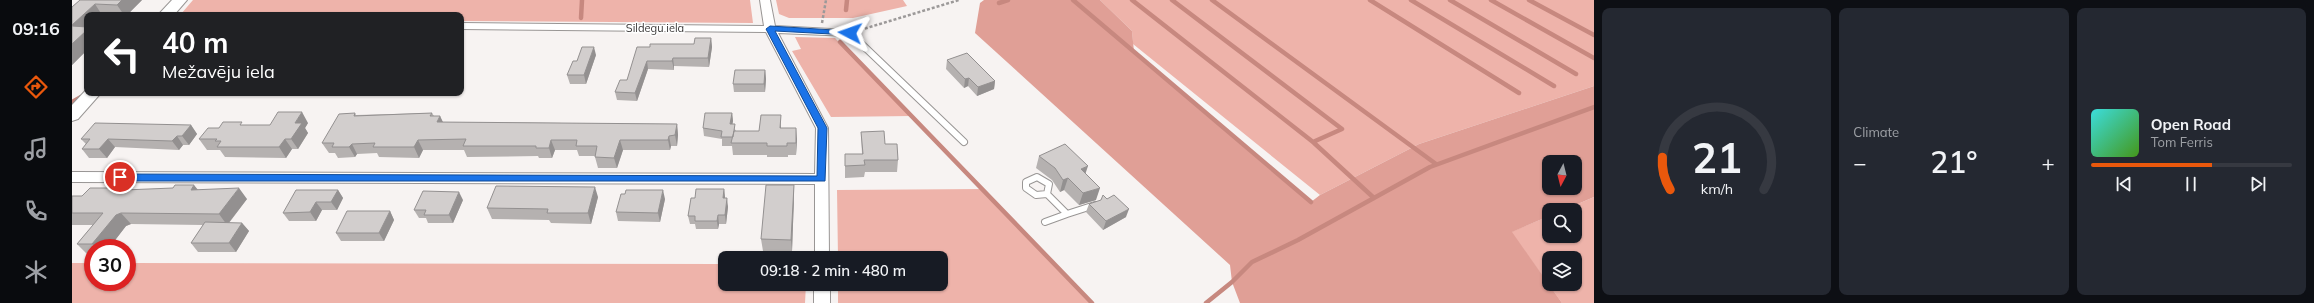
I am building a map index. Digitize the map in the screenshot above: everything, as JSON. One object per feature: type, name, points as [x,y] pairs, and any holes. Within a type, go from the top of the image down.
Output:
[{"type":"street","points":[[169,12],[180,0]]},
{"type":"street","points":[[764,0],[770,29],[822,128],[822,251]]},
{"type":"street","name":"Sildegu iela","points":[[464,26],[770,29],[850,33]]},
{"type":"street","points":[[72,115],[90,96]]},
{"type":"street","points":[[72,177],[822,179]]},
{"type":"street","points":[[822,291],[822,303]]},
{"type":"lane","points":[[850,33],[964,142]]},
{"type":"lane","points":[[1047,194],[1067,214]]},
{"type":"lane","points":[[1045,222],[1096,204]]},
{"type":"path","points":[[821,31],[826,0]]},
{"type":"path","points":[[850,33],[959,0]]},
{"type":"shaded area","points":[[193,0],[750,0],[753,23],[464,21],[464,12],[183,12]]},
{"type":"shaded area","points":[[776,0],[903,0],[907,6],[853,18],[789,18],[779,14]]},
{"type":"shaded area","points":[[984,0],[1100,0],[1132,31],[1134,52],[1311,202],[1320,195],[1419,144],[1594,86],[1594,197],[1580,203],[1542,203],[1542,219],[1512,232],[1542,275],[1542,291],[1554,291],[1562,303],[1240,303],[1232,282],[1230,265],[975,33],[980,3]]},
{"type":"shaded area","points":[[1100,0],[1594,0],[1594,86],[1419,144],[1320,195],[1133,44],[1132,31]]},
{"type":"shaded area","points":[[795,37],[835,38],[911,116],[831,117],[792,51],[801,49]]},
{"type":"shaded area","points":[[982,189],[1092,303],[838,303],[838,291],[948,291],[948,251],[838,251],[837,190]]},
{"type":"shaded area","points":[[1594,197],[1594,303],[1562,303],[1553,291],[1582,291],[1582,251],[1542,251],[1542,275],[1511,232],[1542,219],[1542,243],[1582,243],[1582,203],[1580,203]]},
{"type":"shaded area","points":[[72,263],[84,263],[84,291],[136,291],[136,263],[718,264],[718,291],[806,291],[805,303],[72,303]]},
{"type":"building","points":[[80,0],[122,0],[117,5],[95,4],[86,12],[84,12],[84,14],[72,25],[72,7]]},
{"type":"building","points":[[72,26],[84,27],[84,33],[72,44]]},
{"type":"building","points":[[695,38],[711,38],[708,58],[673,58],[672,61],[647,61],[635,93],[615,92],[620,80],[627,80],[637,47],[650,47],[650,44],[694,44]]},
{"type":"building","points":[[582,47],[594,47],[584,75],[567,75],[573,61],[577,61]]},
{"type":"building","points":[[967,53],[995,81],[978,87],[969,78],[965,79],[947,60]]},
{"type":"building","points":[[735,70],[765,70],[764,84],[733,84]]},
{"type":"building","points":[[278,112],[302,112],[295,123],[302,123],[291,139],[285,139],[279,147],[217,147],[221,141],[215,141],[217,139],[199,139],[208,128],[219,128],[223,122],[242,122],[240,125],[270,125]]},
{"type":"building","points":[[355,113],[354,116],[432,113],[430,116],[440,116],[437,122],[677,124],[675,135],[669,136],[668,140],[620,140],[614,158],[595,157],[597,146],[576,146],[577,140],[551,140],[549,148],[536,148],[536,146],[463,146],[466,139],[418,140],[414,147],[373,147],[375,143],[352,144],[349,147],[332,147],[334,143],[322,143],[339,114]]},
{"type":"building","points":[[705,113],[732,113],[730,124],[735,124],[733,137],[721,137],[722,131],[703,128]]},
{"type":"building","points":[[761,115],[781,115],[780,128],[796,128],[796,143],[787,143],[787,146],[767,146],[767,143],[731,143],[734,131],[759,131]]},
{"type":"building","points":[[95,123],[191,125],[182,136],[177,136],[172,141],[108,139],[99,149],[82,149],[90,139],[81,139]]},
{"type":"building","points":[[884,131],[885,144],[897,144],[898,160],[864,160],[865,165],[845,166],[845,154],[863,154],[861,132]]},
{"type":"building","points":[[1065,144],[1088,166],[1081,169],[1100,188],[1083,193],[1068,178],[1063,180],[1055,168],[1039,156]]},
{"type":"building","points":[[110,185],[128,185],[124,190],[173,188],[175,185],[194,185],[191,190],[239,188],[219,214],[121,213],[116,215],[96,239],[84,239],[84,244],[77,244],[103,213],[72,213],[72,196],[82,196],[90,188],[108,188]]},
{"type":"building","points":[[766,185],[794,185],[791,240],[761,239]]},
{"type":"building","points":[[496,186],[595,187],[588,213],[547,213],[548,209],[487,208]]},
{"type":"building","points":[[696,189],[724,189],[723,198],[727,198],[725,215],[718,215],[717,221],[695,221],[695,216],[688,216],[691,198],[695,198]]},
{"type":"building","points":[[296,190],[338,190],[331,202],[316,202],[310,212],[283,213]]},
{"type":"building","points":[[626,190],[663,190],[658,213],[616,212],[621,194],[625,194]]},
{"type":"building","points":[[423,191],[459,192],[449,215],[424,215],[426,210],[414,210]]},
{"type":"building","points":[[1103,195],[1107,199],[1114,195],[1129,209],[1106,221],[1089,204],[1101,200]]},
{"type":"building","points":[[347,211],[390,211],[379,233],[336,233]]},
{"type":"building","points":[[205,222],[242,223],[229,243],[191,243]]},
{"type":"waterway","points":[[581,18],[582,0]]},
{"type":"waterway","points":[[846,10],[847,0]]},
{"type":"waterway","points":[[999,3],[1008,0]]},
{"type":"waterway","points":[[1073,0],[1311,202]]},
{"type":"waterway","points":[[1132,0],[1313,142]]},
{"type":"waterway","points":[[1172,0],[1342,129],[1313,142]]},
{"type":"waterway","points":[[1212,0],[1436,164]]},
{"type":"waterway","points":[[1370,0],[1519,93]]},
{"type":"waterway","points":[[1411,0],[1554,86]]},
{"type":"waterway","points":[[1450,0],[1576,74]]},
{"type":"waterway","points":[[1491,0],[1594,58]]},
{"type":"waterway","points":[[1529,0],[1594,35]]},
{"type":"waterway","points":[[840,42],[1092,303]]},
{"type":"waterway","points":[[72,102],[81,97]]},
{"type":"waterway","points":[[1374,198],[1430,167],[1594,107]]},
{"type":"waterway","points":[[1313,142],[1374,198]]},
{"type":"waterway","points":[[1206,303],[1232,282],[1252,262],[1298,240],[1374,198]]},
{"type":"route","points":[[120,177],[822,179],[822,128],[770,29],[850,33]]}]
